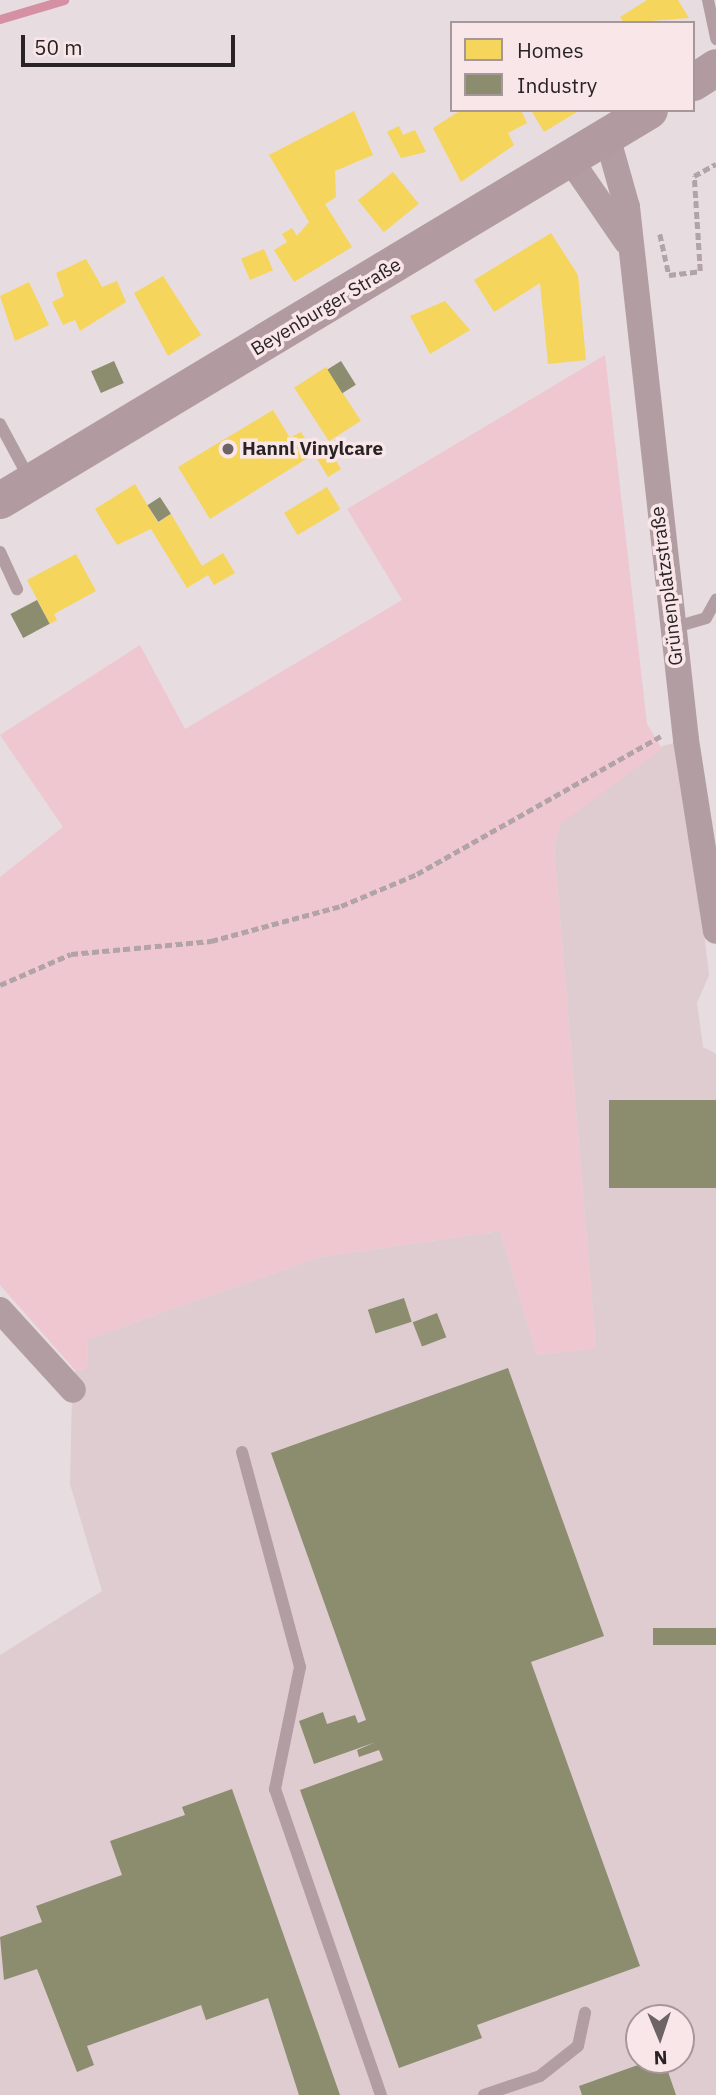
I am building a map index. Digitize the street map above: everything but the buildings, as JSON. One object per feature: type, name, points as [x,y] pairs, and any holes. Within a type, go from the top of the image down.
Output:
[{"type":"main road","points":[[695,81],[716,68]]},
{"type":"main road","name":"Beyenburger Straße","points":[[16,492],[646,112]]},
{"type":"street","name":"Grünenplatzstraße","points":[[607,136],[624,191],[626,241],[684,727],[716,931]]},
{"type":"street","name":"Grünenplatzstraße","points":[[569,158],[626,241]]},
{"type":"street","points":[[0,1310],[73,1390]]},
{"type":"lane","points":[[708,0],[716,39]]},
{"type":"lane","points":[[0,424],[16,492]]},
{"type":"lane","points":[[0,552],[17,589]]},
{"type":"lane","points":[[672,628],[706,618],[716,600]]},
{"type":"lane","points":[[242,1452],[300,1667],[275,1789],[381,2095]]},
{"type":"lane","points":[[484,2095],[540,2076],[579,2046],[585,2013]]},
{"type":"path","points":[[657,221],[669,275],[700,271],[694,176],[716,164]]},
{"type":"path","points":[[0,985],[71,954],[211,941],[341,906],[417,873],[586,774],[684,727]]},
{"type":"shaded area","points":[[605,355],[647,724],[662,749],[560,824],[554,846],[596,1348],[537,1355],[500,1231],[320,1257],[88,1339],[87,1369],[75,1370],[0,1285],[0,877],[63,827],[0,735],[140,645],[185,729],[402,600],[347,509]]},
{"type":"shaded area","points":[[681,741],[709,975],[697,1003],[703,1047],[716,1054],[716,2095],[0,2095],[0,1655],[102,1591],[70,1484],[75,1370],[87,1369],[88,1339],[320,1257],[500,1231],[537,1355],[596,1348],[554,846],[561,821],[663,746]]},
{"type":"waterway","points":[[0,19],[64,0]]},
{"type":"place","name":"Hannl Vinylcare","points":[[228,449]]}]
